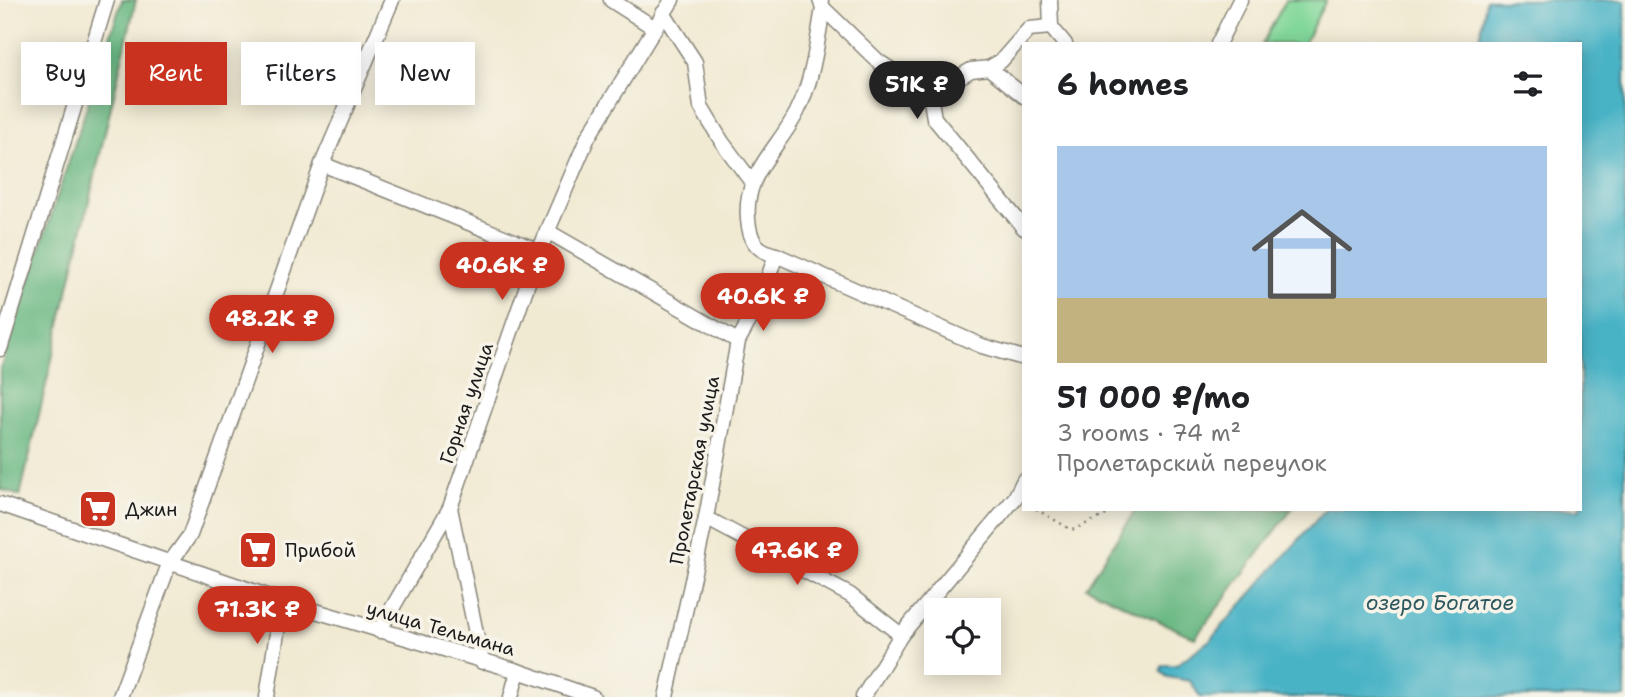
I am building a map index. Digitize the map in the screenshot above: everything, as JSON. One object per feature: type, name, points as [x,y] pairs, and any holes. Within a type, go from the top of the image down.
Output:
[{"type":"street","points":[[0,349],[107,0]]},
{"type":"street","points":[[120,697],[169,564],[190,535],[322,164],[392,0]]},
{"type":"street","points":[[611,0],[653,27]]},
{"type":"street","name":"Горная улица","points":[[379,631],[450,508],[539,251],[588,137],[672,0]]},
{"type":"street","points":[[1050,0],[1051,27],[1063,42]]},
{"type":"street","points":[[1219,42],[1240,0]]},
{"type":"street","points":[[822,4],[879,62],[930,95],[934,118],[1022,227]]},
{"type":"street","points":[[822,4],[813,66],[797,112],[751,181],[747,214],[751,241],[762,252],[776,255],[982,346],[1022,357]]},
{"type":"street","points":[[663,13],[695,62],[701,107],[722,142],[751,181]]},
{"type":"street","points":[[930,95],[971,70],[989,68],[1001,61],[1029,29],[1051,27]]},
{"type":"street","points":[[989,68],[1022,94]]},
{"type":"street","points":[[322,164],[539,251]]},
{"type":"street","points":[[547,231],[738,341]]},
{"type":"street","name":"Пролетарская улица","points":[[666,697],[706,518],[738,341],[760,302],[776,255]]},
{"type":"street","points":[[863,697],[901,635],[1015,498],[1022,484]]},
{"type":"street","name":"улица Тельмана","points":[[0,505],[282,601],[518,671],[593,697]]},
{"type":"street","points":[[450,508],[482,662]]},
{"type":"street","points":[[706,518],[850,595],[901,635]]},
{"type":"street","points":[[267,697],[282,601]]},
{"type":"street","points":[[511,697],[518,671]]},
{"type":"path","points":[[1039,511],[1072,530],[1111,513]]},
{"type":"green space","points":[[122,0],[136,0],[20,496],[0,489],[0,370],[87,105],[111,105],[111,42],[108,42]]},
{"type":"green space","points":[[1286,0],[1326,0],[1305,42],[1263,42]]},
{"type":"green space","points":[[1135,511],[1290,511],[1195,638],[1086,587]]},
{"type":"water","name":"озеро Богатое","points":[[1486,0],[1625,0],[1625,697],[1200,697],[1190,681],[1167,677],[1160,671],[1163,665],[1176,665],[1210,640],[1324,511],[1582,511],[1582,42],[1479,42]]},
{"type":"place","name":"Джин","points":[[98,509]]},
{"type":"place","name":"Прибой","points":[[258,550]]}]
